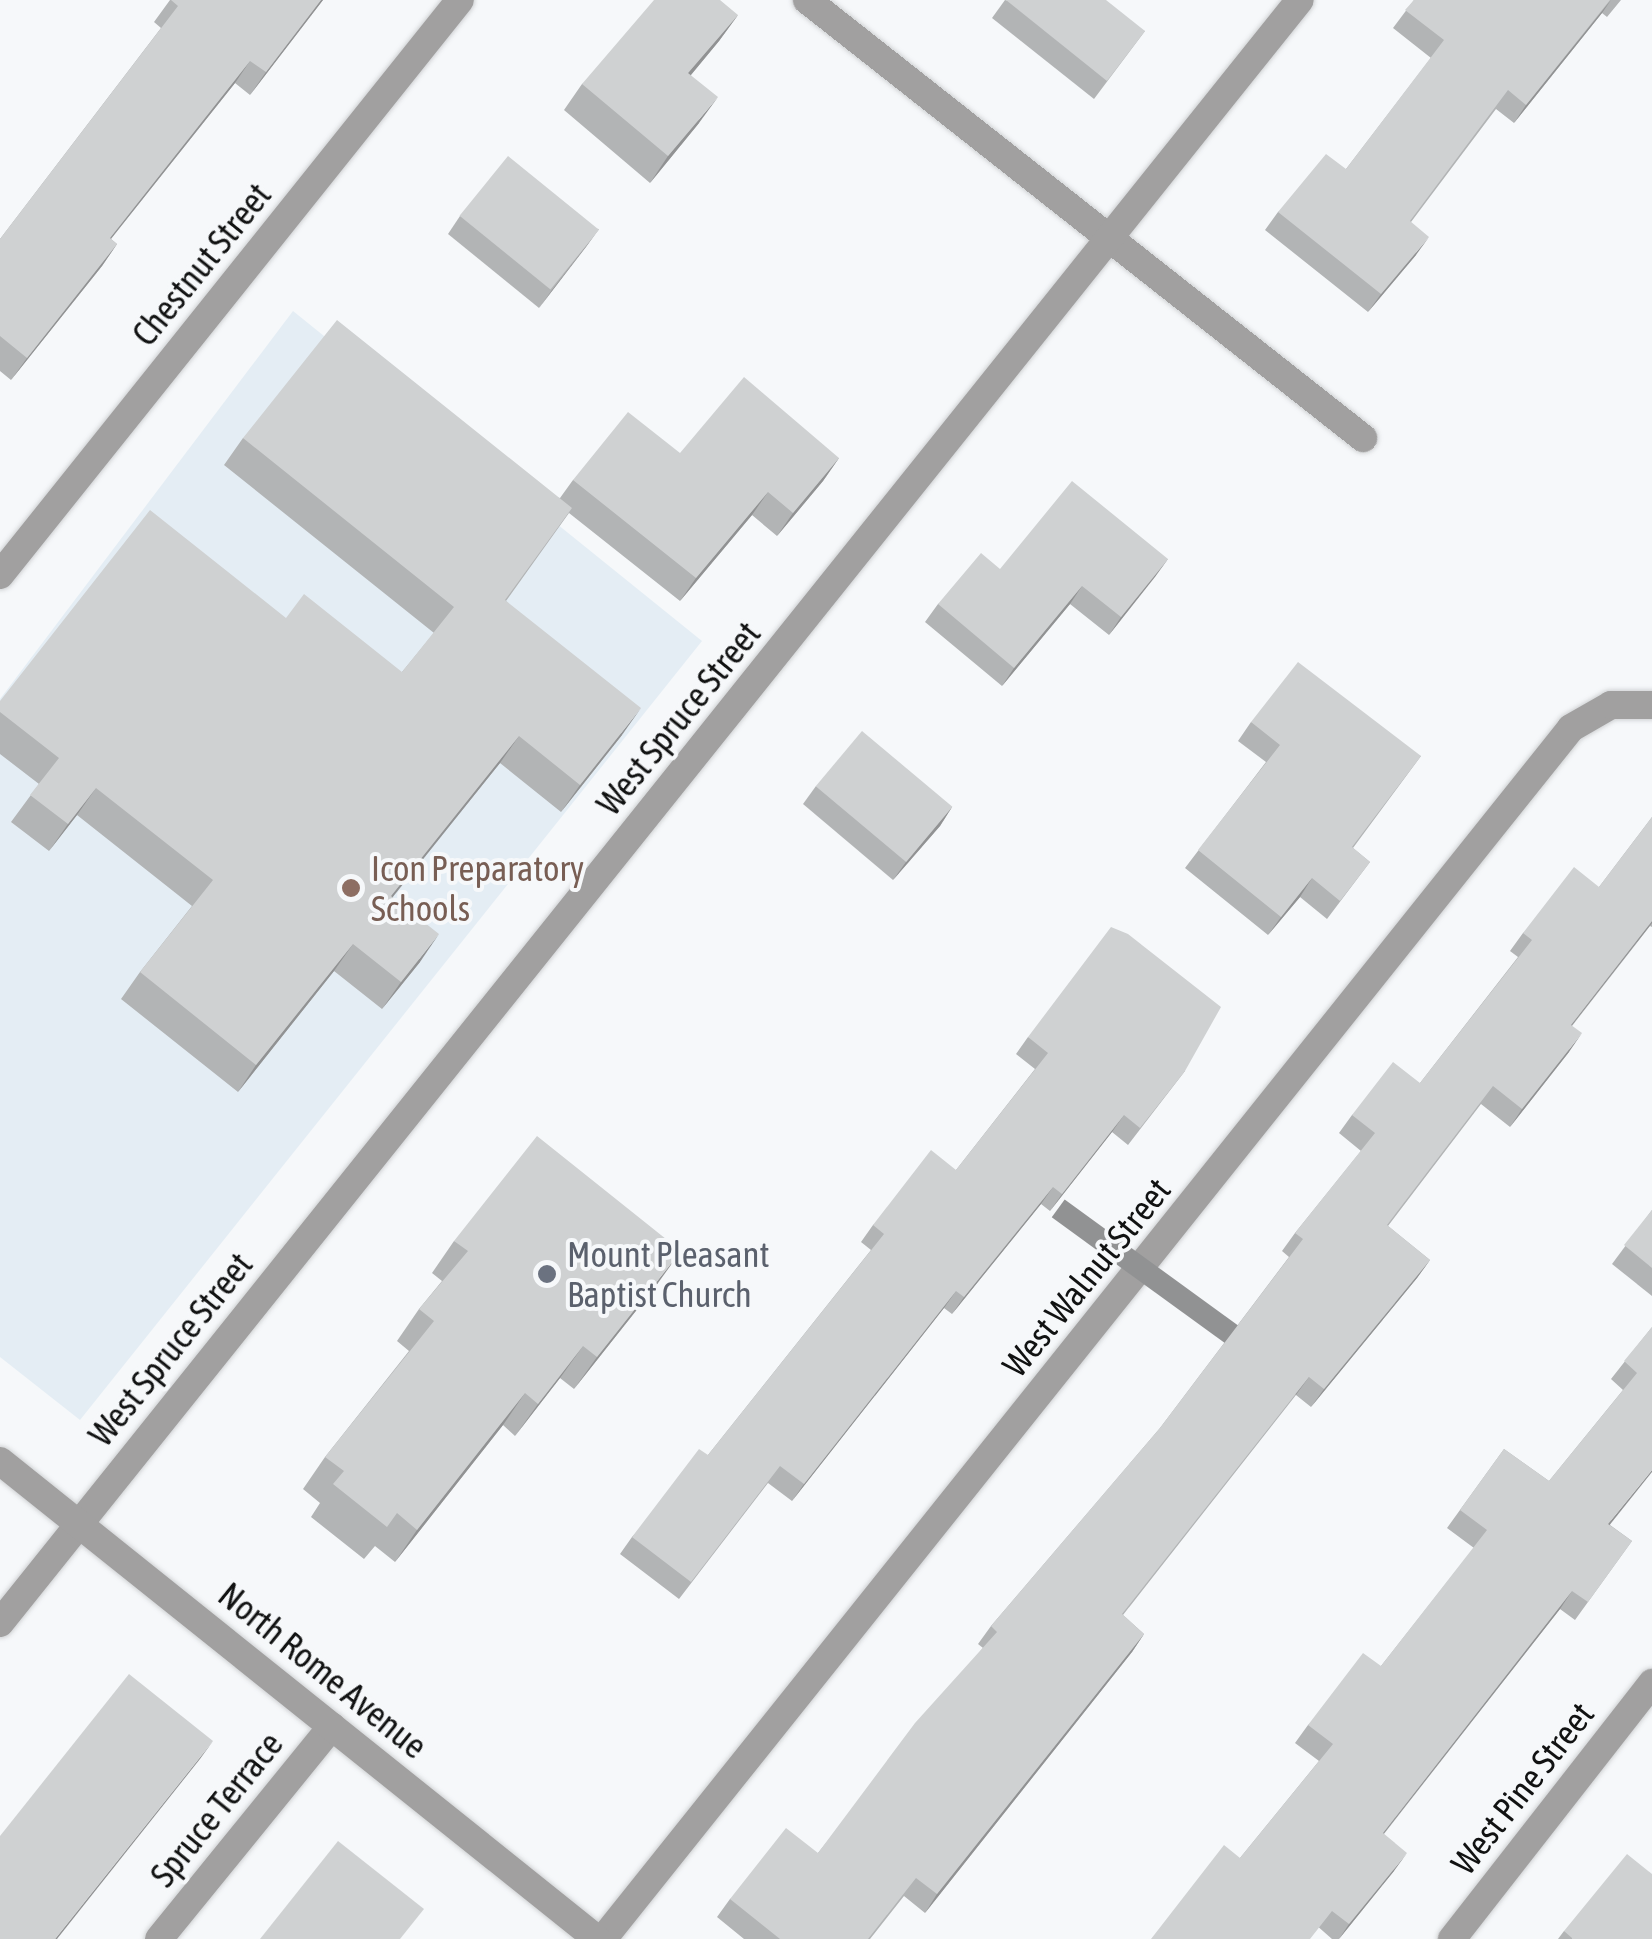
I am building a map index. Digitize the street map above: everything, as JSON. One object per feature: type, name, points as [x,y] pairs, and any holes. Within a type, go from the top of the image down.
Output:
[{"type":"street","name":"Chestnut Street","points":[[0,575],[460,0]]},
{"type":"street","points":[[807,0],[1362,438]]},
{"type":"street","name":"West Spruce Street","points":[[0,1623],[1300,0]]},
{"type":"street","name":"West Walnut Street","points":[[600,1939],[1571,728],[1611,705],[1652,705]]},
{"type":"street","name":"North Rome Avenue","points":[[0,1461],[600,1939]]},
{"type":"street","name":"West Pine Street","points":[[1452,1939],[1652,1684]]},
{"type":"street","name":"Spruce Terrace","points":[[158,1939],[332,1726]]},
{"type":"shaded area","points":[[293,311],[702,641],[80,1420],[0,1357],[0,699]]},
{"type":"building","points":[[171,0],[321,0],[266,72],[250,61],[110,238],[117,244],[27,358],[0,336],[0,239],[178,6]]},
{"type":"building","points":[[654,0],[720,0],[738,15],[688,73],[718,97],[668,156],[582,84]]},
{"type":"building","points":[[1006,0],[1106,0],[1145,31],[1107,81]]},
{"type":"building","points":[[1414,0],[1610,0],[1526,105],[1508,90],[1410,221],[1429,237],[1381,294],[1278,212],[1326,154],[1346,169],[1444,40],[1405,10]]},
{"type":"building","points":[[508,156],[599,230],[550,289],[460,216]]},
{"type":"building","points":[[337,320],[572,508],[505,600],[641,708],[580,785],[519,736],[391,896],[439,934],[401,982],[353,944],[256,1065],[140,972],[213,880],[96,788],[68,824],[30,795],[59,758],[0,712],[0,701],[150,510],[286,618],[304,594],[402,672],[454,607],[243,438]]},
{"type":"building","points":[[744,377],[839,458],[793,513],[768,492],[696,578],[573,480],[628,412],[680,453]]},
{"type":"building","points":[[1072,481],[1168,559],[1121,617],[1082,586],[1014,668],[938,604],[981,553],[1000,569]]},
{"type":"building","points":[[1298,662],[1421,756],[1352,847],[1370,862],[1340,901],[1312,878],[1281,917],[1198,850],[1280,745],[1251,722]]},
{"type":"building","points":[[862,731],[952,807],[906,862],[816,786]]},
{"type":"building","points":[[1652,817],[1652,921],[1571,1025],[1582,1033],[1522,1109],[1493,1086],[1387,1225],[1430,1260],[1324,1389],[1309,1377],[1122,1614],[1144,1634],[937,1894],[916,1878],[868,1939],[780,1939],[730,1899],[786,1828],[818,1853],[915,1723],[997,1632],[991,1626],[1160,1428],[1303,1239],[1295,1233],[1375,1133],[1352,1115],[1393,1062],[1420,1083],[1532,940],[1523,933],[1574,867],[1599,887]]},
{"type":"building","points":[[1111,927],[1128,934],[1221,1007],[1185,1071],[1140,1128],[1124,1115],[1062,1194],[1053,1187],[964,1297],[956,1291],[804,1484],[780,1466],[691,1582],[632,1537],[699,1449],[708,1455],[884,1234],[873,1225],[931,1150],[956,1170],[1048,1053],[1028,1037]]},
{"type":"building","points":[[537,1136],[681,1251],[597,1357],[583,1346],[538,1404],[525,1393],[417,1530],[397,1513],[387,1527],[333,1484],[344,1471],[325,1457],[434,1321],[419,1309],[468,1251],[454,1241]]},
{"type":"building","points":[[1652,1210],[1652,1268],[1624,1245]]},
{"type":"building","points":[[1652,1327],[1652,1470],[1608,1524],[1632,1541],[1588,1602],[1572,1591],[1383,1833],[1407,1853],[1349,1924],[1332,1911],[1310,1939],[1151,1939],[1224,1845],[1240,1858],[1333,1744],[1308,1725],[1363,1653],[1381,1666],[1487,1530],[1460,1510],[1504,1449],[1549,1481],[1637,1373],[1624,1361]]},
{"type":"building","points":[[129,1674],[213,1741],[55,1939],[0,1939],[0,1836]]},
{"type":"building","points":[[338,1841],[424,1909],[400,1939],[260,1939]]},
{"type":"building","points":[[1627,1854],[1652,1874],[1652,1939],[1572,1939],[1564,1931]]},
{"type":"place","name":"Icon Preparatory Schools","points":[[351,888]]},
{"type":"place","name":"Mount Pleasant Baptist Church","points":[[547,1274]]}]
